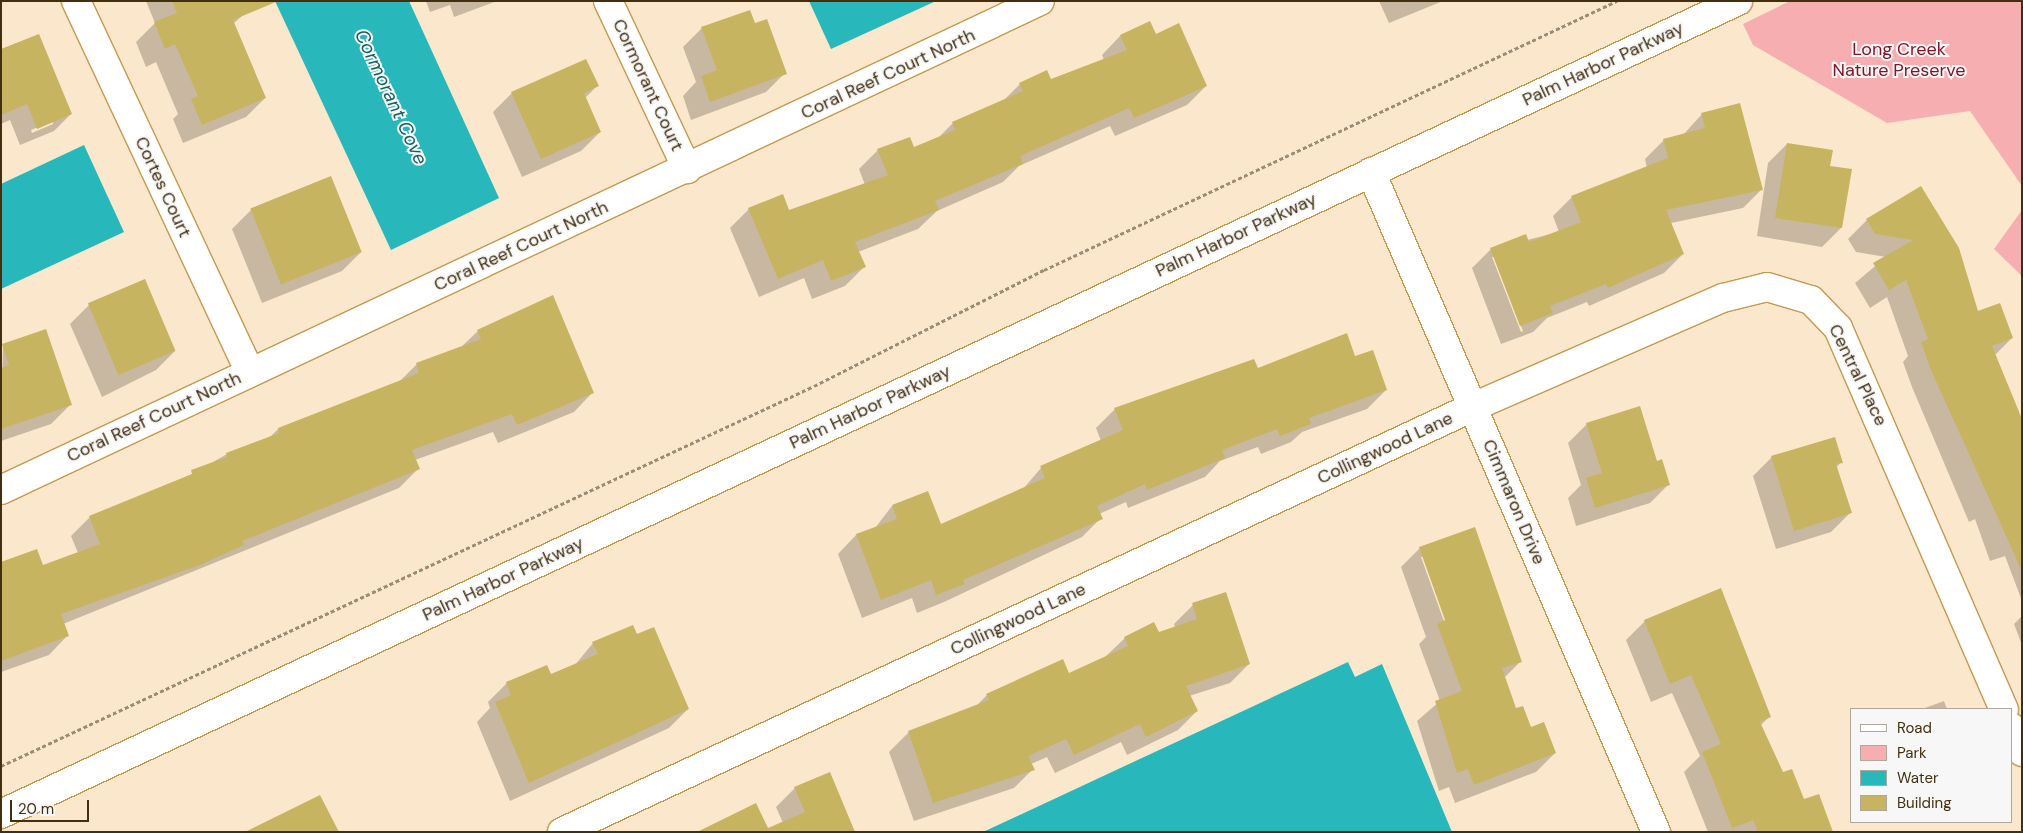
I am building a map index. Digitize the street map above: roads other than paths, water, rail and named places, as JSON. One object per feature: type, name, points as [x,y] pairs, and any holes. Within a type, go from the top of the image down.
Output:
[{"type":"street","name":"Cortes Court","points":[[76,1],[250,372]]},
{"type":"street","name":"Cormorant Court","points":[[608,1],[687,169]]},
{"type":"street","name":"Coral Reef Court North","points":[[1,490],[687,169],[1040,1]]},
{"type":"street","name":"Palm Harbor Parkway","points":[[1,814],[1738,1]]},
{"type":"street","name":"Cimmaron Drive","points":[[1371,172],[1656,832]]},
{"type":"street","name":"Central Place","points":[[1473,407],[1739,293],[1767,287],[1811,300],[1831,318],[1857,364],[2004,708]]},
{"type":"street","name":"Collingwood Lane","points":[[562,832],[1473,407]]},
{"type":"street","points":[[2013,730],[2022,752]]},
{"type":"water","name":"Cormorant Cove","points":[[275,1],[409,1],[499,198],[391,250]]},
{"type":"water","points":[[809,1],[936,1],[831,49]]},
{"type":"water","points":[[84,145],[124,232],[1,289],[1,184]]},
{"type":"water","points":[[1348,662],[1355,677],[1382,664],[1452,832],[983,832]]},
{"type":"park label","name":"Long Creek Nature Preserve","points":[[1899,60]]}]
